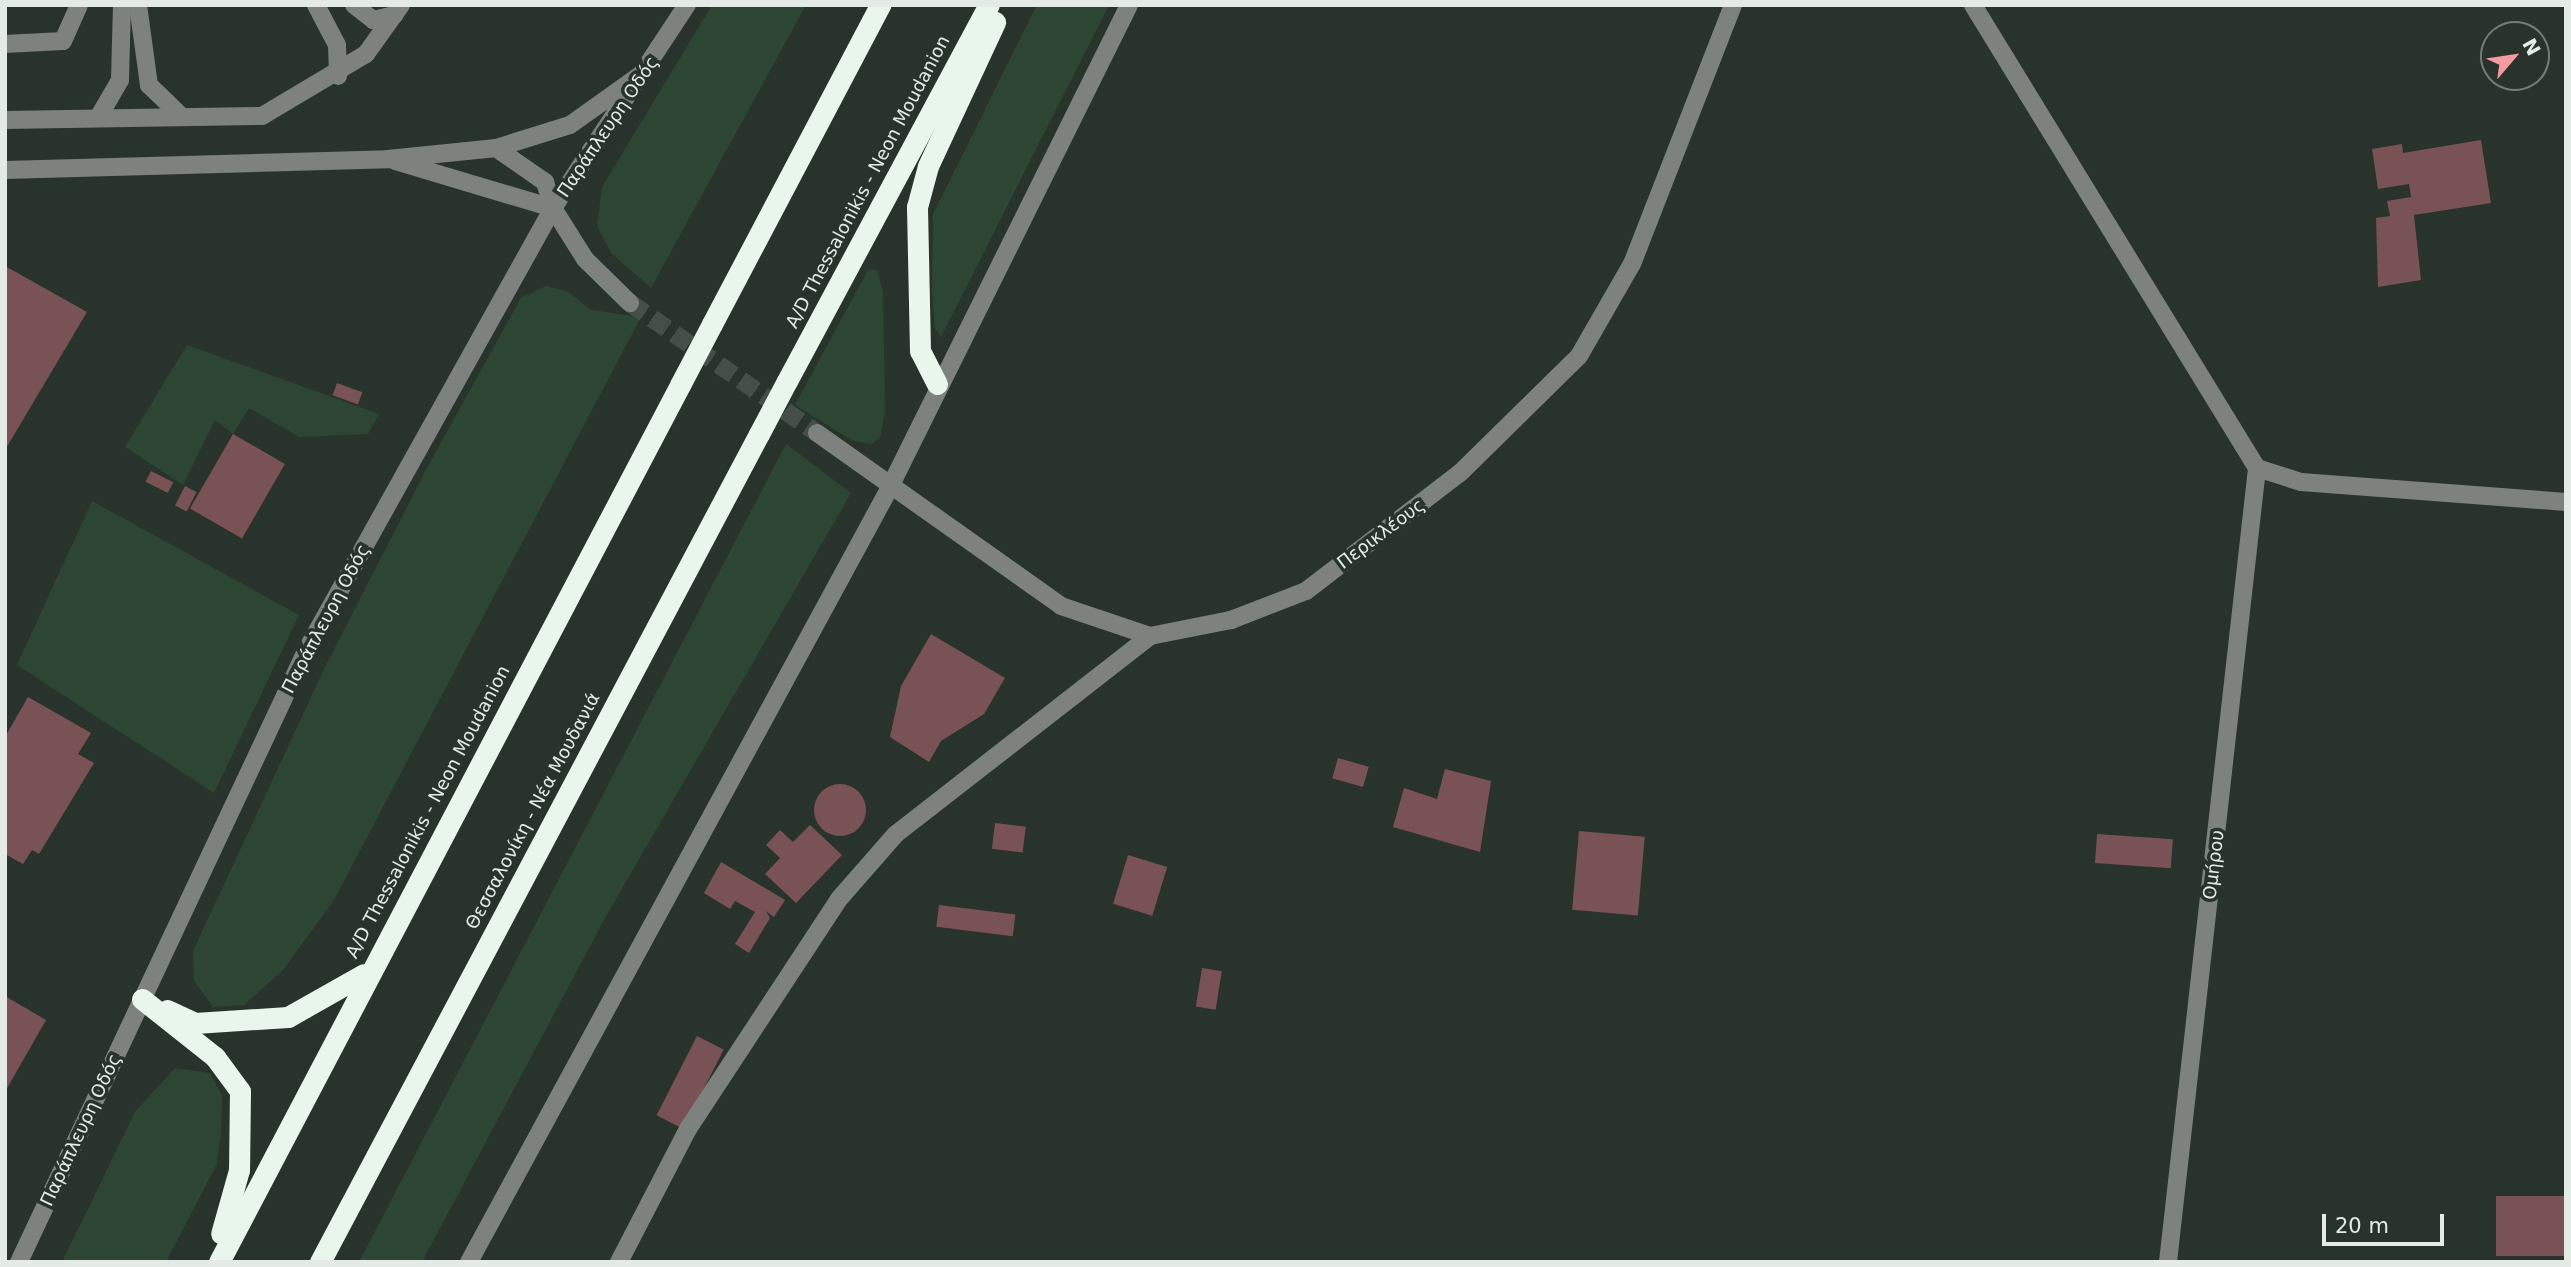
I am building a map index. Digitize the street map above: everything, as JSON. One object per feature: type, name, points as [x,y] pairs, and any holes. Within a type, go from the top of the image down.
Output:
[{"type":"highway","name":"A/D Thessalonikis - Neon Moudanion","points":[[219,1262],[369,971],[880,5]]},
{"type":"highway","name":"A/D Thessalonikis - Neon Moudanion","points":[[787,381],[989,5]]},
{"type":"highway","points":[[937,384],[920,351],[917,207],[929,166],[1002,5]]},
{"type":"highway","name":"Θεσσαλονίκη - Νέα Μουδανιά","points":[[320,1262],[787,381]]},
{"type":"highway","points":[[142,999],[195,1023],[242,1025],[288,1017],[331,998],[369,971]]},
{"type":"highway","points":[[142,999],[215,1057],[240,1091],[239,1170],[211,1262]]},
{"type":"street","points":[[5,44],[63,41],[79,5]]},
{"type":"street","points":[[98,118],[120,80],[122,5]]},
{"type":"street","points":[[138,5],[149,85],[181,116]]},
{"type":"street","points":[[316,5],[337,45],[338,76]]},
{"type":"street","points":[[354,5],[373,20],[398,10]]},
{"type":"street","name":"Παράπλευρη Οδός","points":[[19,1262],[306,651],[553,208],[651,67],[687,5]]},
{"type":"street","points":[[469,1262],[889,489],[937,384],[1129,5]]},
{"type":"street","name":"Περικλέους","points":[[817,433],[889,489],[1061,606],[1150,636],[1231,620],[1306,590],[1460,473],[1579,356],[1632,264],[1704,64],[1733,5]]},
{"type":"street","points":[[1973,5],[2237,446],[2257,468],[2301,482],[2566,502]]},
{"type":"street","points":[[5,120],[262,117],[338,76],[366,54],[398,10]]},
{"type":"street","points":[[5,170],[388,159],[496,148],[570,125],[651,67]]},
{"type":"street","points":[[496,148],[535,171],[553,208],[586,259],[631,303]]},
{"type":"street","points":[[388,159],[553,208]]},
{"type":"street","name":"Ομήρου","points":[[2168,1262],[2257,468]]},
{"type":"street","points":[[619,1262],[688,1129],[839,899],[896,834],[1150,636]]},
{"type":"green space","points":[[712,5],[806,5],[651,288],[611,253],[597,226],[602,187]]},
{"type":"green space","points":[[1037,5],[1109,5],[941,337],[935,329],[932,289],[933,214]]},
{"type":"green space","points":[[868,270],[877,270],[883,291],[885,413],[880,437],[872,444],[853,441],[795,405]]},
{"type":"green space","points":[[546,286],[567,291],[591,310],[641,317],[334,900],[283,970],[244,1005],[213,1007],[194,981],[193,951],[325,667],[429,464],[521,298]]},
{"type":"green space","points":[[187,345],[379,414],[368,434],[299,437],[249,408],[233,434],[215,420],[183,485],[125,447]]},
{"type":"green space","points":[[786,444],[851,493],[605,918],[422,1262],[359,1262]]},
{"type":"green space","points":[[92,501],[299,615],[214,793],[17,665]]},
{"type":"green space","points":[[175,1068],[210,1073],[222,1096],[221,1131],[217,1164],[166,1262],[62,1262],[135,1112]]},
{"type":"building","points":[[2481,140],[2491,203],[2414,215],[2421,280],[2378,287],[2376,218],[2390,216],[2387,201],[2411,197],[2409,184],[2378,189],[2372,149],[2402,144],[2403,153]]},
{"type":"building","points":[[5,266],[87,312],[5,450]]},
{"type":"building","points":[[337,383],[362,392],[358,404],[333,395]]},
{"type":"building","points":[[233,434],[285,464],[242,538],[190,508]]},
{"type":"building","points":[[151,471],[173,482],[168,493],[146,482]]},
{"type":"building","points":[[185,486],[197,492],[187,512],[175,506]]},
{"type":"building","points":[[931,634],[1005,678],[984,714],[941,741],[929,762],[890,737],[901,686]]},
{"type":"building","points":[[28,697],[91,733],[78,754],[94,763],[39,854],[32,850],[23,864],[5,854],[5,737]]},
{"type":"building","points":[[1338,758],[1369,767],[1363,787],[1332,778]]},
{"type":"building","points":[[1445,769],[1491,781],[1480,852],[1393,827],[1404,788],[1437,799]]},
{"type":"building","points":[[840,784],[859,791],[866,810],[859,829],[840,836],[821,829],[814,810],[821,791]]},
{"type":"building","points":[[995,823],[1026,827],[1023,853],[992,849]]},
{"type":"building","points":[[810,825],[842,855],[796,903],[765,874],[780,858],[766,845],[780,830],[793,842]]},
{"type":"building","points":[[1579,831],[1645,837],[1638,915],[1572,910]]},
{"type":"building","points":[[2097,834],[2173,839],[2171,868],[2095,863]]},
{"type":"building","points":[[1128,855],[1167,867],[1152,916],[1113,904]]},
{"type":"building","points":[[721,862],[785,900],[774,917],[766,911],[770,918],[749,953],[735,944],[755,912],[735,901],[730,909],[704,893]]},
{"type":"building","points":[[939,905],[1015,914],[1013,936],[936,927]]},
{"type":"building","points":[[1202,968],[1222,971],[1216,1010],[1196,1007]]},
{"type":"building","points":[[5,996],[46,1020],[5,1092]]},
{"type":"building","points":[[697,1036],[724,1050],[683,1129],[657,1115]]},
{"type":"building","points":[[2496,1196],[2566,1196],[2566,1256],[2496,1256]]},
{"type":"tunnel","points":[[630,303],[817,433]]}]
